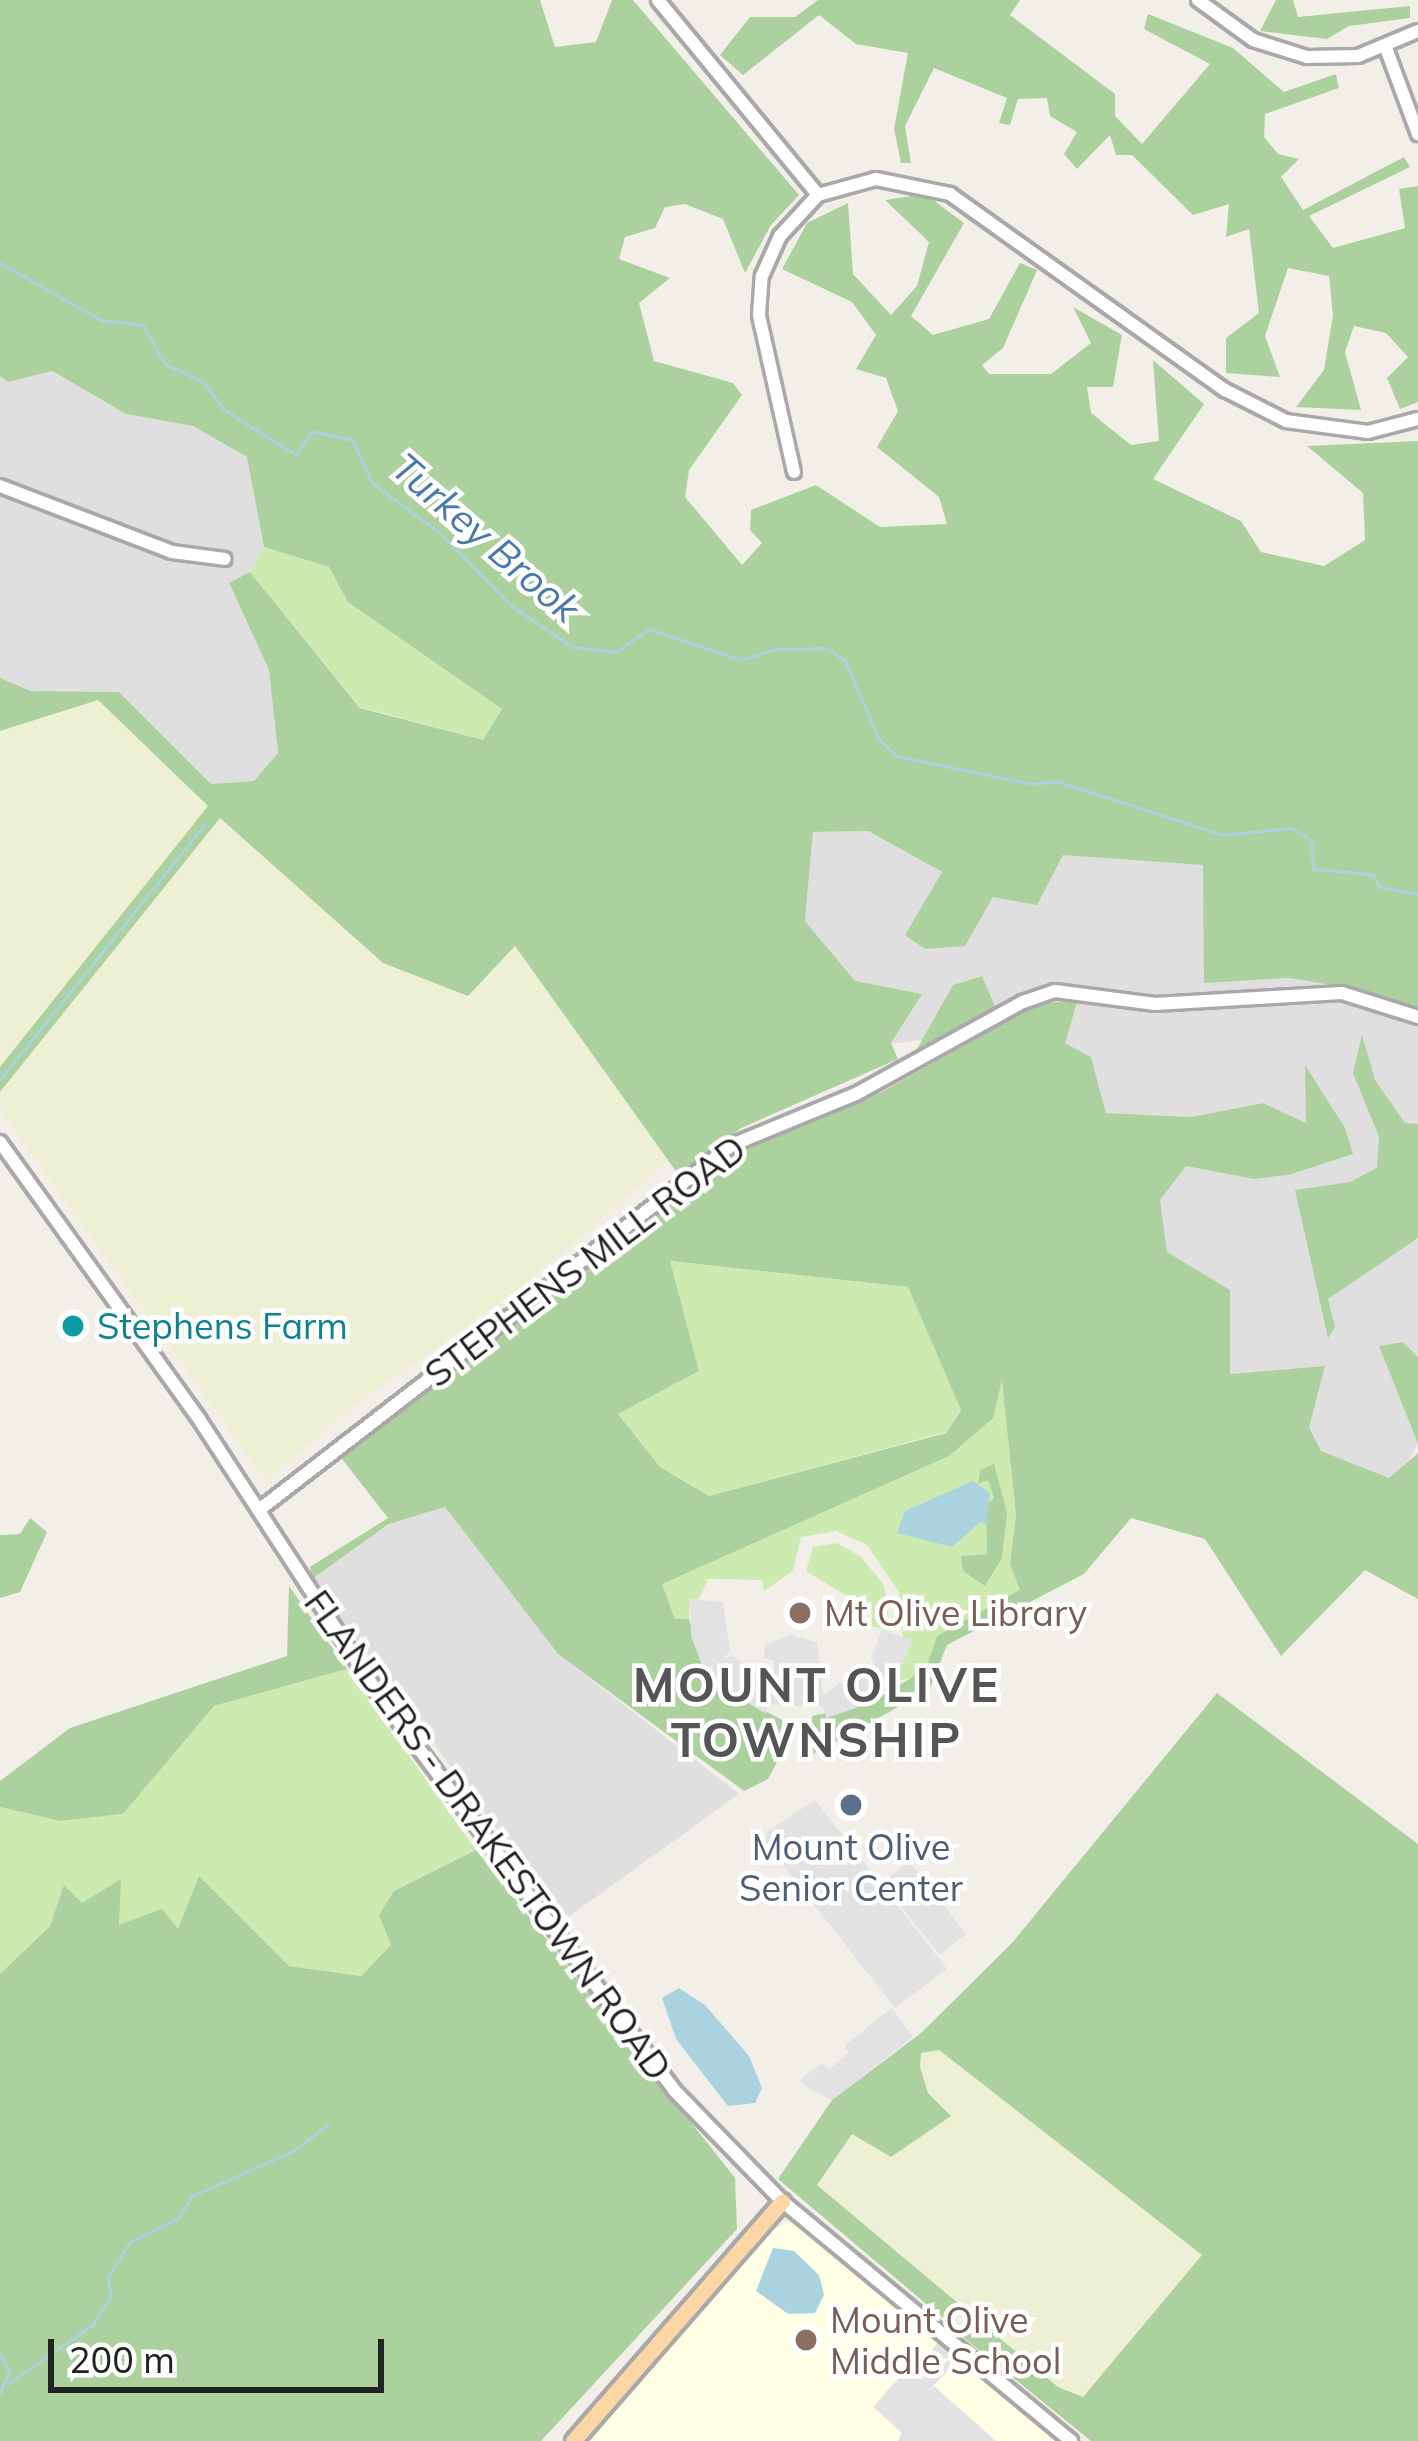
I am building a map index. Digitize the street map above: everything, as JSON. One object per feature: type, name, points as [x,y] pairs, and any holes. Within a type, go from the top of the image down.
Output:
[{"type":"main road","points":[[573,2441],[782,2201]]},
{"type":"street","points":[[658,0],[818,195]]},
{"type":"street","points":[[1198,0],[1240,33],[1288,53],[1344,56],[1386,48],[1418,31]]},
{"type":"street","points":[[1386,48],[1418,134]]},
{"type":"street","points":[[794,472],[759,297],[774,247],[818,195],[876,179],[927,184],[1248,404],[1333,431],[1418,419]]},
{"type":"street","points":[[0,486],[172,553],[225,559]]},
{"type":"street","name":"STEPHENS MILL ROAD","points":[[259,1510],[732,1144],[856,1094],[1023,1002],[1055,991],[1155,1004],[1342,992],[1418,1017]]},
{"type":"street","name":"FLANDERS - DRAKESTOWN ROAD","points":[[0,1142],[259,1510],[378,1694],[660,2072],[782,2201],[1071,2441]]},
{"type":"shaded area","points":[[51,371],[126,414],[193,426],[248,457],[264,547],[250,572],[229,584],[269,670],[278,753],[254,781],[211,784],[119,692],[31,691],[0,678],[0,376],[9,382]]},
{"type":"shaded area","points":[[98,700],[209,806],[0,1067],[0,731]]},
{"type":"shaded area","points":[[220,818],[383,963],[515,946],[668,1161],[521,1288],[352,1407],[266,1481],[0,1110],[0,1092]]},
{"type":"shaded area","points":[[868,831],[943,873],[905,935],[965,945],[993,897],[1063,854],[1204,865],[1205,982],[1289,978],[1361,990],[1418,1011],[1418,1357],[1403,1342],[1379,1346],[1418,1444],[1403,1470],[1389,1478],[1321,1451],[1309,1427],[1324,1367],[1230,1374],[1229,1290],[1167,1252],[1160,1200],[1186,1166],[1254,1179],[1262,1103],[1191,1117],[1106,1113],[1091,1057],[1064,1043],[1077,1000],[996,1009],[981,976],[953,985],[928,1039],[890,1044],[855,981],[805,921],[813,832]]},
{"type":"shaded area","points":[[445,1507],[558,1654],[739,1794],[564,1920],[312,1579],[390,1524]]},
{"type":"shaded area","points":[[690,1599],[723,1602],[730,1652],[723,1658],[733,1656],[765,1680],[766,1691],[774,1688],[774,1661],[764,1658],[765,1645],[789,1635],[817,1642],[823,1695],[867,1663],[876,1667],[871,1659],[882,1630],[912,1640],[896,1681],[885,1676],[892,1685],[868,1704],[826,1718],[823,1707],[769,1704],[766,1714],[709,1678],[713,1665],[703,1668],[691,1636]]},
{"type":"shaded area","points":[[815,1800],[880,1883],[874,1890],[909,1861],[966,1934],[940,1955],[892,1895],[884,1901],[892,1898],[947,1969],[895,2008],[765,1842],[768,1831]]},
{"type":"shaded area","points":[[892,2008],[913,2037],[832,2100],[800,2080],[822,2063],[829,2069],[849,2053],[845,2045]]},
{"type":"shaded area","points":[[939,2050],[1202,2255],[1083,2397],[1059,2387],[817,2185],[852,2134],[951,2115],[928,2093],[919,2067],[921,2053]]},
{"type":"shaded area","name":"Mount Olive Middle School","points":[[797,2224],[1057,2441],[588,2441],[771,2230]]},
{"type":"shaded area","points":[[938,2341],[960,2359],[925,2394],[934,2386],[996,2441],[898,2441],[902,2433],[873,2407],[911,2364],[920,2370]]},
{"type":"green space","points":[[0,0],[540,0],[555,47],[596,42],[612,0],[633,0],[799,195],[771,225],[745,273],[723,219],[685,204],[665,207],[655,228],[625,237],[619,259],[670,278],[639,303],[654,361],[733,383],[742,395],[689,470],[685,497],[742,565],[762,543],[750,530],[751,510],[816,485],[880,527],[947,524],[939,497],[877,447],[898,411],[886,378],[856,369],[876,335],[852,302],[782,269],[807,223],[848,203],[853,274],[891,315],[917,286],[929,242],[885,200],[925,194],[964,223],[911,316],[933,335],[989,319],[1020,263],[1037,270],[1003,348],[982,365],[989,374],[1051,374],[1091,343],[1073,307],[1122,335],[1113,387],[1087,387],[1091,413],[1131,445],[1159,441],[1153,360],[1204,404],[1153,479],[1241,521],[1261,552],[1324,566],[1365,540],[1363,493],[1307,446],[1418,441],[1418,1011],[1361,990],[1289,978],[1204,983],[1203,865],[1063,855],[1037,905],[993,897],[965,946],[925,949],[905,935],[942,872],[868,831],[813,832],[805,921],[855,981],[922,994],[891,1043],[898,1059],[741,1128],[680,1177],[515,946],[468,996],[383,963],[220,818],[0,1092],[0,1067],[208,806],[98,700],[0,731],[0,678],[31,691],[119,692],[211,784],[254,781],[278,753],[269,670],[229,583],[250,572],[360,708],[483,740],[502,709],[348,602],[329,567],[264,547],[247,457],[193,426],[126,414],[52,371],[8,382],[0,376]]},
{"type":"green space","points":[[818,0],[1020,0],[1010,15],[1115,94],[1115,116],[1142,144],[1210,64],[1144,29],[1148,14],[1233,48],[1284,92],[1336,74],[1339,88],[1265,114],[1264,137],[1278,154],[1299,159],[1281,177],[1303,210],[1404,157],[1410,167],[1309,216],[1333,248],[1405,228],[1399,189],[1418,186],[1418,402],[1400,409],[1387,378],[1408,357],[1386,333],[1354,326],[1345,352],[1361,410],[1296,407],[1324,370],[1333,315],[1329,276],[1288,268],[1265,336],[1280,377],[1226,373],[1226,338],[1259,313],[1249,229],[1226,237],[1229,204],[1193,215],[1132,155],[1116,155],[1110,135],[1077,169],[1064,154],[1077,132],[1050,116],[1047,98],[1018,99],[1010,125],[999,123],[1007,98],[934,68],[905,126],[911,163],[901,163],[894,129],[908,53],[856,44],[819,15],[743,75],[720,55],[750,17],[795,17]]},
{"type":"green space","points":[[1276,0],[1293,0],[1298,17],[1410,6],[1410,18],[1349,26],[1327,39],[1260,31]]},
{"type":"green space","points":[[264,547],[329,567],[349,602],[502,709],[483,740],[360,707],[250,572]]},
{"type":"green space","points":[[982,976],[996,1009],[913,1056],[953,985]]},
{"type":"green space","points":[[1078,999],[1065,1043],[1091,1057],[1106,1113],[1191,1117],[1263,1103],[1306,1123],[1305,1065],[1345,1128],[1353,1154],[1288,1175],[1254,1179],[1186,1166],[1160,1200],[1167,1252],[1230,1290],[1230,1374],[1325,1366],[1309,1427],[1321,1451],[1389,1478],[1418,1453],[1418,1599],[1365,1570],[1281,1656],[1205,1539],[1131,1518],[1084,1574],[947,1645],[929,1690],[813,1754],[812,1716],[868,1704],[911,1678],[927,1665],[937,1636],[1020,1590],[1010,1564],[1016,1515],[1002,1380],[993,1418],[949,1456],[662,1584],[675,1619],[689,1619],[712,1682],[782,1720],[780,1756],[768,1779],[744,1791],[558,1654],[445,1507],[389,1524],[312,1579],[310,1567],[388,1518],[339,1455],[746,1146],[880,1093],[1036,1005]],"holes":[[[670,1261],[908,1287],[961,1410],[946,1433],[709,1496],[660,1467],[618,1414],[699,1371]]]},
{"type":"green space","points":[[1362,1035],[1375,1080],[1405,1123],[1418,1124],[1418,1238],[1328,1299],[1335,1327],[1328,1338],[1295,1190],[1350,1182],[1377,1168],[1379,1137],[1353,1073]]},
{"type":"green space","points":[[669,1261],[908,1287],[961,1409],[946,1432],[709,1496],[660,1467],[618,1414],[699,1371]]},
{"type":"green space","points":[[1403,1342],[1418,1357],[1418,1444],[1379,1346]]},
{"type":"green space","points":[[1003,1379],[1016,1515],[1010,1564],[1021,1590],[937,1636],[927,1665],[911,1678],[896,1681],[911,1640],[903,1637],[899,1592],[867,1545],[836,1531],[801,1537],[793,1571],[764,1591],[762,1580],[708,1579],[699,1599],[690,1599],[689,1619],[676,1620],[661,1584],[949,1456],[994,1405]]},
{"type":"green space","points":[[994,1464],[1007,1513],[1002,1558],[985,1586],[963,1571],[961,1556],[987,1554],[986,1505],[994,1498],[988,1480],[978,1484],[980,1470]]},
{"type":"green space","points":[[30,1518],[47,1532],[20,1592],[0,1598],[0,1535],[20,1534]]},
{"type":"green space","points":[[837,1543],[860,1556],[884,1585],[891,1632],[869,1625],[873,1616],[806,1571],[813,1547]]},
{"type":"green space","points":[[289,1586],[347,1669],[214,1706],[123,1814],[60,1821],[0,1807],[0,1781],[70,1728],[287,1656]]},
{"type":"green space","points":[[347,1669],[476,1850],[394,1891],[391,1945],[361,1976],[289,1966],[199,1877],[178,1930],[118,1926],[120,1880],[82,1904],[64,1886],[50,1926],[0,1974],[0,1807],[60,1821],[123,1814],[214,1706]]},
{"type":"green space","points":[[1217,1693],[1418,1844],[1418,2441],[1091,2441],[958,2333],[978,2320],[1058,2387],[1083,2397],[1202,2255],[939,2050],[921,2053],[920,2067],[928,2093],[951,2116],[891,2157],[852,2134],[817,2185],[959,2304],[950,2324],[778,2179],[832,2100],[921,2033],[1012,1943]]},
{"type":"green space","points":[[476,1850],[735,2178],[737,2229],[541,2441],[0,2441],[0,1974],[50,1926],[64,1885],[82,1903],[121,1879],[119,1925],[162,1909],[178,1929],[199,1876],[289,1966],[361,1976],[391,1945],[379,1915],[394,1891]]},
{"type":"water","points":[[973,1481],[990,1493],[986,1525],[980,1522],[952,1547],[897,1533],[905,1511]]},
{"type":"water","points":[[679,1988],[705,2005],[749,2056],[762,2088],[755,2103],[728,2106],[676,2039],[662,1998]]},
{"type":"water","points":[[773,2248],[794,2251],[819,2275],[824,2295],[815,2313],[788,2314],[756,2291]]},
{"type":"waterway","name":"Turkey Brook","points":[[0,263],[101,320],[143,325],[165,364],[203,382],[223,409],[296,455],[311,431],[353,440],[372,483],[441,534],[509,604],[572,647],[616,652],[649,629],[741,660],[774,649],[827,648],[845,661],[878,738],[896,756],[1033,784],[1056,781],[1223,835],[1291,828],[1311,840],[1313,869],[1372,874],[1380,887],[1418,894]]},
{"type":"waterway","points":[[0,1079],[205,824]]},
{"type":"waterway","points":[[8,2384],[92,2325],[111,2296],[107,2278],[130,2242],[178,2218],[192,2196],[295,2150],[328,2124]]},
{"type":"waterway","points":[[0,2354],[9,2372],[0,2393]]},
{"type":"place","name":"Stephens Farm","points":[[73,1326]]},
{"type":"place","name":"Mt Olive Library","points":[[800,1613]]},
{"type":"place","name":"Mount Olive Senior Center","points":[[851,1805]]},
{"type":"place","name":"Mount Olive Middle School","points":[[806,2340]]},
{"type":"district","name":"MOUNT OLIVE TOWNSHIP","points":[[817,1712]]}]
